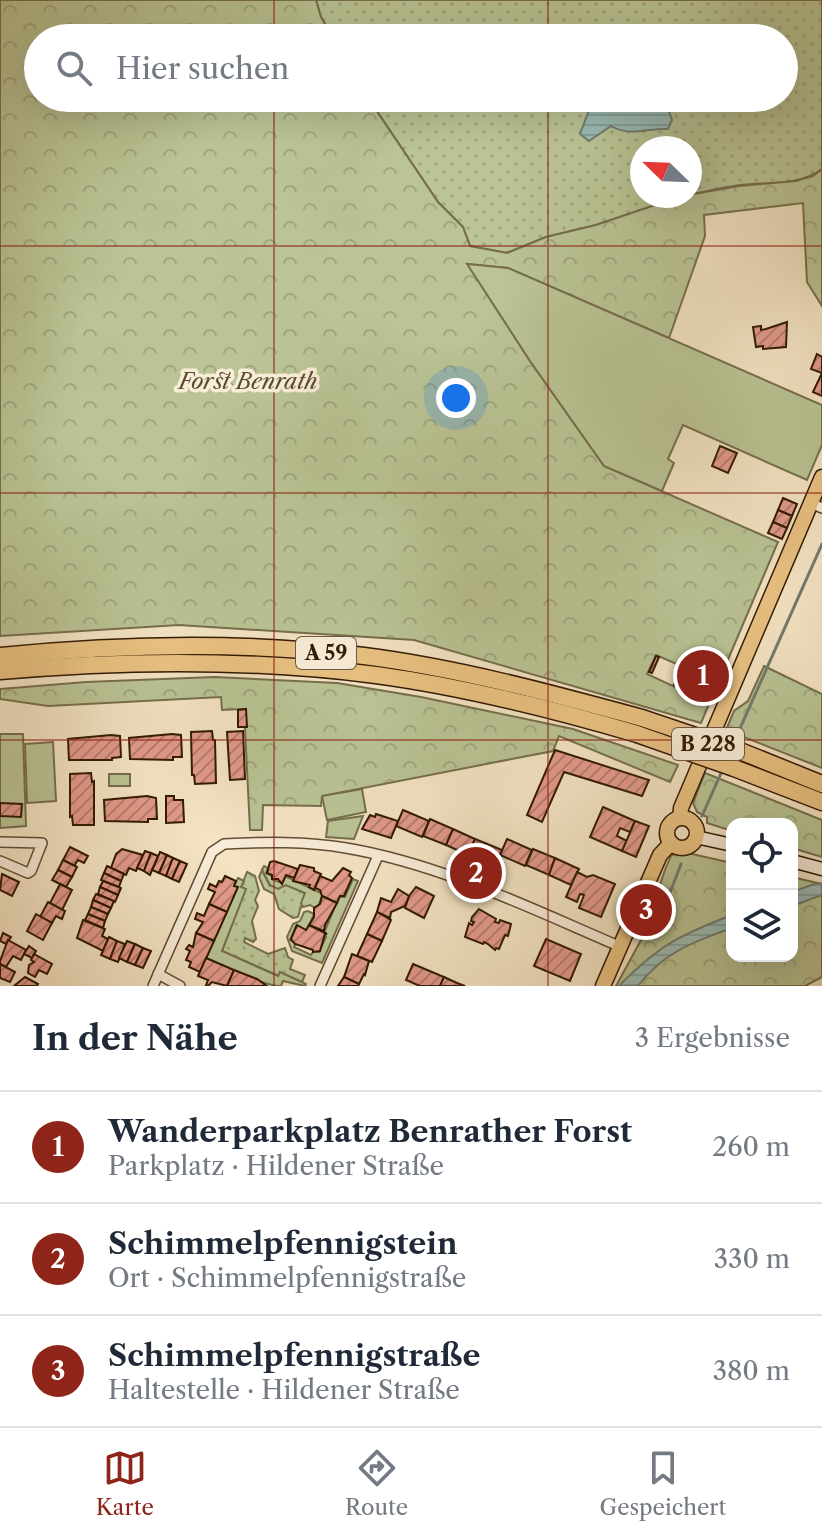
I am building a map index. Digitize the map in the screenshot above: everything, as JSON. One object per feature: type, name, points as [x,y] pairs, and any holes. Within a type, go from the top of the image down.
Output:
[{"type":"highway","name":"A 59","points":[[2,664],[113,648],[225,646],[363,656],[499,679],[737,760],[822,784]]},
{"type":"highway","name":"A 59","points":[[737,760],[822,802]]},
{"type":"main road","name":"B 228","points":[[603,986],[660,855],[671,843],[667,830],[672,822],[680,818],[681,808],[816,506],[822,477]]},
{"type":"main road","points":[[671,843],[684,848],[692,844],[696,837],[692,822],[680,818]]},
{"type":"main road","points":[[696,837],[726,844]]},
{"type":"main road","points":[[798,863],[822,869]]},
{"type":"street","points":[[0,842],[42,843],[28,873],[0,861]]},
{"type":"street","points":[[153,986],[216,847],[224,844],[321,845],[378,856],[463,881],[621,947]]},
{"type":"street","points":[[320,986],[378,856]]},
{"type":"street","points":[[158,974],[180,986]]},
{"type":"green space","name":"Forst Benrath","points":[[0,0],[316,0],[325,24],[24,24],[24,112],[377,112],[438,202],[463,227],[470,246],[507,253],[546,237],[646,208],[702,208],[702,192],[796,181],[813,176],[822,169],[822,306],[807,282],[803,203],[704,215],[705,236],[669,338],[508,268],[468,264],[530,361],[604,466],[778,542],[701,723],[414,640],[179,625],[0,636]],"holes":[[[656,655],[686,668],[677,688],[647,674]]]},
{"type":"green space","points":[[316,0],[822,0],[822,169],[793,181],[702,193],[702,136],[630,136],[630,208],[646,208],[546,237],[507,253],[470,246],[463,227],[438,202],[377,112],[798,112],[798,24],[325,24]]},
{"type":"green space","points":[[467,264],[508,268],[822,405],[822,445],[807,480],[683,425],[668,459],[674,463],[662,491],[604,466]]},
{"type":"green space","points":[[764,666],[822,694],[822,768],[726,730],[734,711],[748,701]]},
{"type":"green space","points":[[215,677],[337,683],[421,697],[573,729],[678,765],[670,782],[559,736],[553,751],[322,796],[321,806],[263,805],[262,830],[250,830],[244,709],[222,710],[221,697],[48,706],[0,699],[0,689]]},
{"type":"green space","points":[[0,734],[23,734],[26,826],[0,828]]},
{"type":"green space","points":[[53,742],[56,801],[27,803],[25,744]]},
{"type":"green space","points":[[705,773],[822,820],[822,857],[798,850],[798,818],[726,818],[726,829],[707,823],[707,817],[697,812],[693,803]]},
{"type":"green space","points":[[109,774],[130,774],[130,786],[109,786]]},
{"type":"green space","points":[[362,789],[366,812],[327,820],[322,796]]},
{"type":"green space","points":[[363,816],[354,839],[326,837],[328,821]]},
{"type":"green space","points":[[679,851],[726,862],[726,962],[798,962],[798,878],[822,884],[822,977],[805,986],[616,986],[641,940],[671,856]]},
{"type":"green space","points":[[264,866],[273,880],[282,883],[285,876],[323,894],[317,909],[310,905],[303,907],[301,903],[305,893],[286,885],[278,889],[270,885],[262,870]]},
{"type":"green space","points":[[262,870],[270,886],[286,885],[305,893],[298,917],[293,918],[279,909],[274,894],[264,889],[259,877]]},
{"type":"green space","points":[[247,872],[255,876],[259,891],[255,900],[258,906],[252,921],[256,939],[253,942],[245,938],[244,942],[268,954],[285,948],[288,957],[293,960],[290,969],[305,975],[302,982],[281,973],[279,976],[222,951],[245,889],[241,887]]},
{"type":"green space","points":[[238,878],[244,881],[241,887],[246,889],[222,951],[278,976],[280,972],[305,986],[283,981],[281,986],[265,983],[206,958],[237,888],[234,886]]},
{"type":"green space","points":[[353,879],[358,881],[322,963],[292,951],[287,937],[293,924],[308,911],[314,914],[307,931],[296,926],[290,940],[296,943],[294,947],[311,955],[314,950],[319,952],[339,897],[345,897]]},
{"type":"water","points":[[588,112],[669,112],[672,120],[668,129],[632,132],[611,126],[589,141],[580,134]]},
{"type":"water","points":[[822,884],[822,895],[798,904],[798,890]]},
{"type":"water","points":[[726,917],[726,930],[669,956],[638,986],[619,986],[646,960],[698,929]]},
{"type":"building","points":[[787,322],[786,347],[756,347],[753,327],[761,326],[761,330]]},
{"type":"building","points":[[817,354],[822,357],[822,373],[811,369]]},
{"type":"building","points":[[822,373],[822,396],[813,392]]},
{"type":"building","points":[[720,446],[737,453],[728,473],[712,466]]},
{"type":"building","points":[[783,498],[797,504],[792,516],[778,510]]},
{"type":"building","points":[[778,510],[792,516],[787,528],[773,522]]},
{"type":"building","points":[[773,522],[787,528],[782,539],[768,533]]},
{"type":"building","points":[[656,656],[659,657],[652,673],[649,672]]},
{"type":"building","points":[[681,669],[684,670],[677,687],[674,685]]},
{"type":"building","points":[[246,709],[247,727],[238,727],[238,710]]},
{"type":"building","points":[[212,731],[216,783],[195,784],[191,732]]},
{"type":"building","points":[[243,731],[245,779],[230,780],[227,732]]},
{"type":"building","points":[[181,735],[182,757],[173,757],[173,760],[130,759],[129,738]]},
{"type":"building","points":[[120,736],[121,757],[112,760],[69,760],[68,739]]},
{"type":"building","points":[[555,750],[649,780],[642,796],[564,772],[542,822],[527,815]]},
{"type":"building","points":[[91,773],[94,781],[94,825],[73,825],[70,817],[70,774]]},
{"type":"building","points":[[166,796],[183,800],[184,822],[166,823]]},
{"type":"building","points":[[156,798],[157,819],[148,819],[148,822],[105,821],[104,800]]},
{"type":"building","points":[[0,803],[22,804],[21,817],[0,816]]},
{"type":"building","points":[[603,807],[635,821],[630,832],[620,828],[617,836],[627,841],[622,851],[590,837]]},
{"type":"building","points":[[403,810],[429,821],[422,837],[396,826]]},
{"type":"building","points":[[376,814],[398,821],[391,838],[362,829],[370,815],[375,817]]},
{"type":"building","points":[[430,819],[453,829],[446,845],[423,836]]},
{"type":"building","points":[[635,821],[649,826],[636,857],[622,851]]},
{"type":"building","points":[[453,829],[475,839],[468,855],[446,845]]},
{"type":"building","points":[[475,839],[502,850],[495,866],[468,855]]},
{"type":"building","points":[[507,839],[532,850],[525,866],[500,855]]},
{"type":"building","points":[[70,847],[88,856],[84,863],[78,860],[74,866],[63,860]]},
{"type":"building","points":[[122,849],[143,855],[136,871],[129,868],[126,875],[111,868],[116,854]]},
{"type":"building","points":[[533,849],[555,858],[549,875],[526,865]]},
{"type":"building","points":[[145,851],[151,853],[144,871],[137,868]]},
{"type":"building","points":[[160,852],[167,855],[159,873],[152,870]]},
{"type":"building","points":[[151,853],[158,856],[150,875],[144,871]]},
{"type":"building","points":[[167,855],[173,858],[166,876],[159,873]]},
{"type":"building","points":[[173,858],[180,861],[172,879],[166,876]]},
{"type":"building","points":[[555,858],[579,869],[571,885],[549,875]]},
{"type":"building","points":[[63,860],[77,867],[72,877],[58,870]]},
{"type":"building","points":[[180,861],[187,864],[179,882],[172,879]]},
{"type":"building","points":[[270,862],[298,869],[294,878],[286,875],[282,884],[278,879],[272,879],[272,875],[267,873]]},
{"type":"building","points":[[300,865],[314,868],[321,874],[314,890],[310,885],[293,881]]},
{"type":"building","points":[[107,866],[124,874],[121,881],[104,873]]},
{"type":"building","points":[[343,868],[351,872],[349,875],[352,878],[344,896],[340,896],[337,903],[322,896],[320,890],[315,888],[320,876],[332,881]]},
{"type":"building","points":[[58,870],[72,877],[66,887],[52,880]]},
{"type":"building","points":[[577,872],[615,884],[601,917],[579,908],[584,895],[580,894],[577,902],[566,897]]},
{"type":"building","points":[[104,873],[121,881],[119,887],[101,880]]},
{"type":"building","points":[[2,874],[19,882],[12,896],[0,890]]},
{"type":"building","points":[[225,876],[236,881],[234,886],[238,887],[227,912],[209,904],[215,892],[208,889],[210,884],[216,887]]},
{"type":"building","points":[[103,881],[121,888],[118,895],[100,887]]},
{"type":"building","points":[[60,884],[72,890],[62,910],[50,903]]},
{"type":"building","points":[[100,887],[118,895],[115,902],[98,894]]},
{"type":"building","points":[[416,887],[434,896],[424,918],[405,908]]},
{"type":"building","points":[[398,889],[409,896],[405,906],[391,912],[390,918],[377,912],[381,898],[391,902]]},
{"type":"building","points":[[96,894],[114,901],[111,908],[93,900]]},
{"type":"building","points":[[322,896],[337,903],[324,931],[309,925]]},
{"type":"building","points":[[93,900],[111,908],[108,914],[91,907]]},
{"type":"building","points":[[48,902],[65,911],[62,919],[56,916],[52,923],[40,917]]},
{"type":"building","points":[[209,904],[227,912],[214,941],[196,933],[203,922],[195,919],[197,913],[204,916]]},
{"type":"building","points":[[91,907],[108,914],[105,921],[88,914]]},
{"type":"building","points":[[479,909],[496,919],[495,922],[499,923],[500,920],[511,924],[508,936],[505,935],[499,949],[465,937],[469,923],[472,925],[474,922],[471,921],[472,917]]},
{"type":"building","points":[[377,912],[391,920],[382,941],[367,934]]},
{"type":"building","points":[[36,914],[52,923],[43,940],[27,931]]},
{"type":"building","points":[[88,914],[105,921],[103,928],[85,920]]},
{"type":"building","points":[[83,920],[105,929],[102,936],[108,939],[103,951],[77,938]]},
{"type":"building","points":[[297,925],[306,930],[309,925],[327,934],[320,951],[313,952],[295,944],[291,939]]},
{"type":"building","points":[[3,933],[11,937],[6,944],[0,941]]},
{"type":"building","points":[[196,933],[214,941],[200,972],[189,967],[191,962],[186,960],[190,951],[186,949],[189,945],[193,947]]},
{"type":"building","points":[[367,934],[382,941],[372,962],[357,956]]},
{"type":"building","points":[[109,937],[117,941],[110,959],[101,955]]},
{"type":"building","points":[[546,939],[581,954],[570,981],[534,966]]},
{"type":"building","points":[[8,940],[26,950],[21,960],[13,956],[6,967],[0,961]]},
{"type":"building","points":[[117,941],[125,944],[118,962],[110,959]]},
{"type":"building","points":[[127,941],[135,944],[127,962],[119,958]]},
{"type":"building","points":[[135,944],[143,948],[135,965],[127,962]]},
{"type":"building","points":[[29,946],[36,951],[32,958],[24,954]]},
{"type":"building","points":[[143,948],[151,951],[143,968],[135,965]]},
{"type":"building","points":[[34,954],[52,964],[47,974],[39,970],[35,977],[28,973],[29,965],[34,962],[31,960]]},
{"type":"building","points":[[352,954],[369,961],[359,984],[344,977]]},
{"type":"building","points":[[206,958],[234,970],[227,986],[212,982],[208,986],[208,980],[198,976]]},
{"type":"building","points":[[0,964],[15,972],[10,982],[0,978]]},
{"type":"building","points":[[413,964],[444,977],[440,986],[420,986],[406,980]]},
{"type":"building","points":[[234,970],[257,979],[267,986],[227,986]]},
{"type":"building","points":[[25,977],[38,984],[37,986],[14,986]]},
{"type":"building","points":[[344,977],[359,984],[358,986],[338,986]]},
{"type":"building","points":[[444,977],[457,983],[465,986],[440,986]]},
{"type":"waterway","points":[[734,742],[822,544]]},
{"type":"waterway","points":[[702,816],[722,771]]},
{"type":"waterway","points":[[661,916],[681,864]]},
{"type":"place","name":"Wanderparkplatz Benrather Forst","points":[[703,676]]},
{"type":"place","name":"Schimmelpfennigstein","points":[[476,873]]},
{"type":"place","name":"Schimmelpfennigstraße","points":[[646,910]]}]
